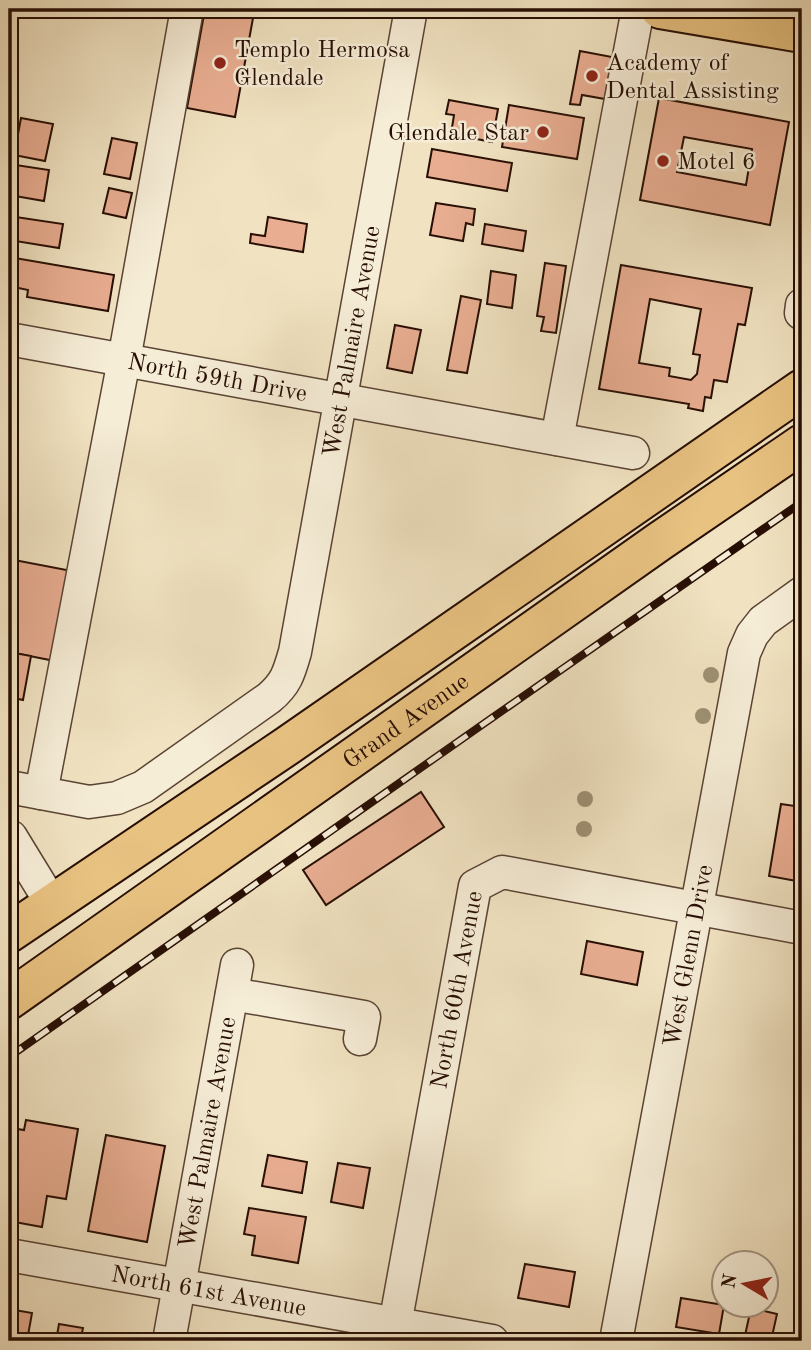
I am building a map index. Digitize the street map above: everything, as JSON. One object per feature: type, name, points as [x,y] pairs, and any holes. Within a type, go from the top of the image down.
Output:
[{"type":"main road","points":[[660,9],[802,33]]},
{"type":"main road","name":"Grand Avenue","points":[[9,933],[287,746],[802,388]]},
{"type":"main road","name":"Grand Avenue","points":[[9,1000],[802,444]]},
{"type":"street","points":[[9,787],[41,793],[124,360],[187,9]]},
{"type":"street","name":"West Palmaire Avenue","points":[[41,793],[89,802],[117,798],[143,787],[269,698],[289,674],[411,9]]},
{"type":"street","points":[[557,439],[638,9]]},
{"type":"street","name":"North 59th Drive","points":[[9,339],[633,453]]},
{"type":"street","name":"West Glenn Drive","points":[[616,1341],[744,653],[752,635],[763,621],[802,593]]},
{"type":"street","points":[[9,838],[19,875],[52,904]]},
{"type":"street","name":"North 60th Avenue","points":[[394,1333],[475,886],[502,872],[802,928]]},
{"type":"street","name":"West Palmaire Avenue","points":[[169,1341],[234,979],[364,1017],[360,1039]]},
{"type":"street","name":"North 61st Avenue","points":[[9,1255],[180,1285],[394,1333],[492,1341]]},
{"type":"building","name":"Templo Hermosa Glendale","points":[[205,9],[253,18],[235,117],[187,108]]},
{"type":"building","name":"Academy of Dental Assisting","points":[[580,51],[612,57],[605,99],[582,95],[580,105],[570,104]]},
{"type":"building","name":"Motel 6","points":[[659,98],[789,122],[770,225],[640,200]],"holes":[[[684,137],[752,149],[746,185],[677,172]]]},
{"type":"building","points":[[449,100],[498,109],[492,142],[451,134],[454,115],[446,114]]},
{"type":"building","name":"Glendale Star","points":[[509,105],[584,118],[577,159],[502,147]]},
{"type":"building","points":[[21,118],[53,124],[45,161],[14,155]]},
{"type":"building","points":[[112,138],[137,143],[130,179],[104,174]]},
{"type":"building","points":[[432,149],[512,163],[507,191],[427,177]]},
{"type":"building","points":[[9,164],[49,170],[44,201],[9,195]]},
{"type":"building","points":[[109,188],[132,193],[126,218],[103,213]]},
{"type":"building","points":[[436,203],[475,209],[473,225],[466,223],[463,241],[430,235]]},
{"type":"building","points":[[9,216],[63,224],[59,248],[9,240]]},
{"type":"building","points":[[268,217],[307,224],[303,252],[250,243],[251,234],[265,236]]},
{"type":"building","points":[[485,224],[526,231],[523,251],[482,244]]},
{"type":"building","points":[[9,257],[114,275],[108,311],[27,297],[28,290],[9,286]]},
{"type":"building","points":[[545,263],[566,266],[556,333],[541,331],[544,317],[537,316]]},
{"type":"building","points":[[621,265],[752,288],[745,325],[738,324],[727,382],[714,380],[711,398],[705,397],[703,411],[688,408],[689,404],[599,389]],"holes":[[[650,299],[701,309],[693,354],[700,355],[697,374],[691,380],[669,376],[670,368],[639,363]]]},
{"type":"building","points":[[491,271],[516,275],[512,308],[487,304]]},
{"type":"building","points":[[461,296],[481,300],[467,373],[447,370]]},
{"type":"building","points":[[395,325],[421,330],[412,373],[387,368]]},
{"type":"building","points":[[9,559],[77,572],[60,662],[9,652]]},
{"type":"building","points":[[9,652],[31,656],[23,700],[9,697]]},
{"type":"building","points":[[798,723],[802,724],[802,747],[794,745]]},
{"type":"building","points":[[421,792],[444,827],[326,905],[303,870]]},
{"type":"building","points":[[781,804],[802,807],[802,882],[769,876]]},
{"type":"building","points":[[587,941],[643,952],[637,985],[581,974]]},
{"type":"building","points":[[26,1120],[78,1129],[66,1199],[47,1196],[42,1227],[9,1221],[15,1188],[9,1187],[11,1128],[24,1130]]},
{"type":"building","points":[[106,1135],[165,1146],[147,1242],[88,1231]]},
{"type":"building","points":[[268,1155],[307,1162],[302,1193],[262,1186]]},
{"type":"building","points":[[338,1163],[370,1168],[363,1208],[331,1202]]},
{"type":"building","points":[[249,1208],[306,1217],[298,1263],[252,1255],[255,1236],[244,1234]]},
{"type":"building","points":[[525,1264],[575,1272],[569,1307],[518,1298]]},
{"type":"building","points":[[681,1298],[710,1303],[710,1318],[722,1318],[719,1334],[676,1327]]},
{"type":"building","points":[[9,1309],[32,1313],[27,1341],[9,1341]]},
{"type":"building","points":[[749,1318],[776,1318],[771,1341],[744,1340]]},
{"type":"building","points":[[59,1324],[83,1328],[81,1338],[99,1341],[56,1341]]},
{"type":"railway","points":[[9,1057],[802,502]]},
{"type":"place","name":"Templo Hermosa Glendale","points":[[220,63]]},
{"type":"place","name":"Academy of Dental Assisting","points":[[592,76]]},
{"type":"place","name":"Glendale Star","points":[[543,132]]},
{"type":"place","name":"Motel 6","points":[[663,161]]}]
